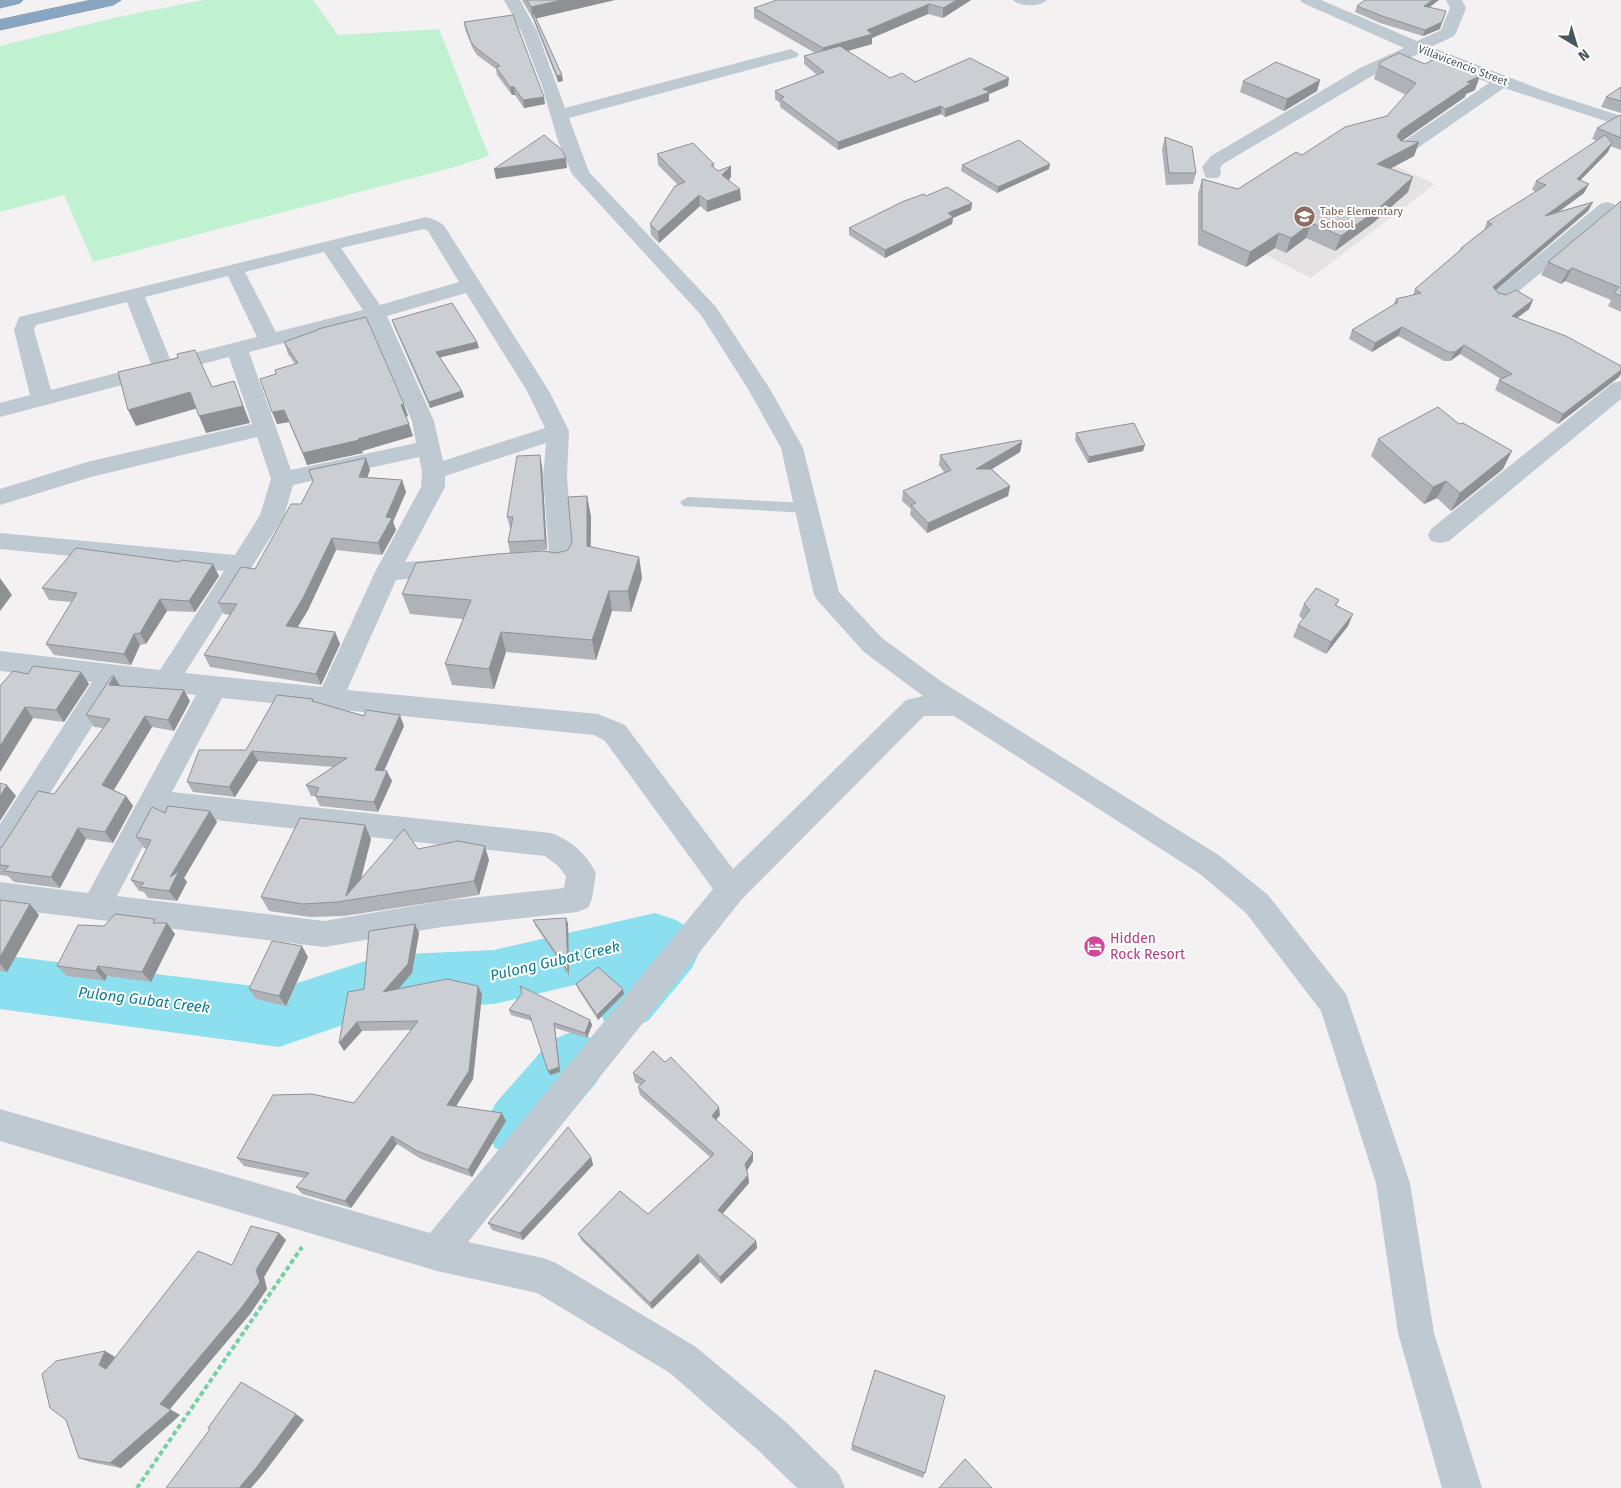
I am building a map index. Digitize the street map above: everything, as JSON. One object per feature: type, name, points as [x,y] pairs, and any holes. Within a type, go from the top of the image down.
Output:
[{"type":"highway","points":[[0,3],[15,0]]},
{"type":"highway","points":[[0,25],[113,0]]},
{"type":"street","points":[[512,0],[528,31],[567,141],[581,174],[709,311],[754,381],[792,448],[827,595],[873,645],[959,706],[1210,864],[1258,904],[1335,1004],[1393,1183],[1416,1333],[1462,1488]]},
{"type":"street","points":[[1021,0],[1039,0]]},
{"type":"street","name":"Villavicencio Street","points":[[1308,0],[1416,47],[1576,109],[1621,121]]},
{"type":"street","points":[[1212,174],[1211,167],[1217,160],[1366,72],[1416,47],[1448,34],[1458,8],[1454,0]]},
{"type":"street","points":[[559,115],[791,54]]},
{"type":"street","points":[[1403,150],[1503,80]]},
{"type":"street","points":[[1501,296],[1616,207]]},
{"type":"street","points":[[42,398],[24,330],[26,321],[234,270],[329,244],[426,223],[435,228],[538,391],[558,431],[555,477],[562,563],[519,563]]},
{"type":"street","points":[[329,244],[375,313],[423,421],[434,472],[432,486],[387,572],[330,698]]},
{"type":"street","points":[[234,270],[269,340]]},
{"type":"street","points":[[0,410],[375,313],[470,285]]},
{"type":"street","points":[[134,295],[163,368]]},
{"type":"street","points":[[166,682],[272,516],[283,479],[237,348]]},
{"type":"street","points":[[1440,534],[1621,388]]},
{"type":"street","points":[[0,497],[86,470],[264,428]]},
{"type":"street","points":[[434,472],[558,431]]},
{"type":"street","points":[[283,479],[429,448]]},
{"type":"street","points":[[0,541],[242,564]]},
{"type":"street","points":[[387,572],[472,566]]},
{"type":"street","points":[[0,661],[166,682],[598,725],[615,733],[731,890]]},
{"type":"street","points":[[0,848],[110,676]]},
{"type":"street","points":[[96,906],[214,687]]},
{"type":"street","points":[[437,1253],[731,890],[916,707],[934,704],[959,706]]},
{"type":"street","points":[[0,895],[324,934],[442,914],[577,898],[581,873],[568,857],[551,845],[153,802]]},
{"type":"street","points":[[0,1125],[437,1253],[543,1276],[682,1360],[773,1437],[825,1488]]},
{"type":"lane","points":[[688,502],[807,508]]},
{"type":"path","points":[[137,1488],[321,1220]]},
{"type":"shaded area","name":"Tabe Elementary School","points":[[1335,138],[1435,184],[1311,278],[1215,229]]},
{"type":"green space","points":[[204,0],[313,0],[338,35],[439,29],[489,156],[451,168],[93,262],[64,195],[0,212],[0,46],[113,18]]},
{"type":"building","points":[[527,0],[562,0],[531,7]]},
{"type":"building","points":[[777,0],[957,0],[943,8],[929,4],[867,30],[872,34],[823,48],[754,8]]},
{"type":"building","points":[[1365,0],[1433,0],[1424,6],[1446,11],[1442,22],[1425,30],[1357,6]]},
{"type":"building","points":[[532,14],[534,14],[562,75],[557,76]]},
{"type":"building","points":[[513,15],[544,97],[523,100],[514,87],[510,87],[496,67],[500,66],[471,42],[464,22]]},
{"type":"building","points":[[840,46],[890,78],[902,73],[915,82],[970,58],[1009,78],[983,89],[990,92],[945,109],[941,106],[838,142],[780,99],[784,97],[775,91],[824,72],[804,56]]},
{"type":"building","name":"Tabe Elementary School","points":[[1399,53],[1425,64],[1438,57],[1480,76],[1467,82],[1471,83],[1401,130],[1397,136],[1401,141],[1419,142],[1377,164],[1413,177],[1378,209],[1341,236],[1311,223],[1291,238],[1279,233],[1250,252],[1202,230],[1202,179],[1238,189],[1296,152],[1302,155],[1345,127],[1387,116],[1416,83],[1379,65],[1380,62]]},
{"type":"building","points":[[1276,62],[1320,80],[1287,99],[1243,81]]},
{"type":"building","points":[[1621,87],[1621,101],[1606,97]]},
{"type":"building","points":[[1620,115],[1621,138],[1597,128]]},
{"type":"building","points":[[544,135],[562,150],[566,158],[494,169]]},
{"type":"building","points":[[1605,135],[1612,143],[1577,179],[1589,184],[1545,216],[1593,202],[1493,287],[1498,293],[1506,295],[1516,290],[1533,300],[1512,316],[1566,336],[1621,366],[1621,370],[1563,414],[1499,380],[1512,374],[1464,345],[1455,352],[1448,352],[1402,327],[1375,343],[1352,330],[1398,302],[1396,299],[1421,293],[1415,289],[1463,248],[1461,248],[1492,224],[1487,222],[1546,185],[1536,181]]},
{"type":"building","points":[[1165,137],[1192,147],[1196,173],[1169,173]]},
{"type":"building","points":[[1019,140],[1050,164],[998,187],[962,165]]},
{"type":"building","points":[[693,143],[714,164],[711,165],[718,171],[731,166],[722,175],[740,189],[707,201],[699,195],[658,232],[650,224],[675,186],[685,182],[657,154]]},
{"type":"building","points":[[947,187],[972,203],[948,213],[953,217],[885,250],[849,228],[904,201],[924,194],[926,196]]},
{"type":"building","points":[[1621,201],[1621,296],[1614,293],[1619,287],[1572,268],[1568,271],[1548,262]]},
{"type":"building","points":[[452,303],[477,342],[436,352],[462,391],[429,402],[392,320]]},
{"type":"building","points":[[366,317],[404,404],[401,405],[409,424],[359,440],[303,453],[284,410],[272,412],[260,379],[276,374],[275,370],[298,363],[284,342],[318,329]]},
{"type":"building","points":[[195,350],[212,387],[234,381],[243,406],[199,416],[190,392],[128,410],[118,372],[178,358],[177,354]]},
{"type":"building","points":[[1438,407],[1459,424],[1463,423],[1512,451],[1460,493],[1446,481],[1433,487],[1378,439]]},
{"type":"building","points":[[1134,423],[1145,445],[1089,457],[1076,433]]},
{"type":"building","points":[[1021,440],[1022,442],[976,469],[991,469],[1010,486],[928,523],[911,505],[916,503],[903,491],[951,470],[940,455]]},
{"type":"building","points":[[540,455],[545,540],[508,542],[513,517],[507,517],[517,456]]},
{"type":"building","points":[[366,458],[359,477],[402,480],[386,517],[392,518],[378,543],[332,538],[303,598],[286,626],[335,632],[316,674],[204,655],[237,604],[218,603],[241,567],[255,569],[291,504],[301,504],[313,481],[309,470]]},
{"type":"building","points":[[587,496],[587,546],[639,557],[628,591],[609,591],[592,640],[501,632],[489,669],[445,664],[471,600],[402,594],[416,563],[497,554],[543,551],[557,553],[568,550],[572,542],[568,497]]},
{"type":"building","points":[[76,548],[180,562],[181,560],[213,564],[189,601],[160,599],[140,633],[134,634],[124,654],[46,644],[77,593],[42,588]]},
{"type":"building","points":[[1316,588],[1339,600],[1335,605],[1353,614],[1331,642],[1298,625],[1310,610],[1304,604]]},
{"type":"building","points":[[33,666],[81,672],[56,710],[25,707],[0,746],[0,686],[13,671],[28,674]]},
{"type":"building","points":[[112,676],[114,676],[109,685],[184,690],[168,720],[145,716],[102,785],[126,796],[105,832],[78,828],[51,877],[4,871],[9,866],[0,865],[0,848],[38,791],[54,794],[110,719],[86,715]]},
{"type":"building","points":[[277,695],[313,699],[312,701],[364,716],[366,710],[400,715],[375,770],[387,771],[374,802],[315,796],[319,788],[306,785],[347,758],[252,751],[229,787],[187,782],[199,750],[246,750]]},
{"type":"building","points":[[0,783],[7,785],[0,796]]},
{"type":"building","points":[[168,806],[210,811],[170,877],[179,871],[169,891],[140,887],[144,883],[131,880],[151,840],[136,837],[152,807],[165,813]]},
{"type":"building","points":[[300,818],[365,825],[346,896],[404,829],[418,849],[458,841],[485,846],[474,881],[337,902],[303,904],[261,897]]},
{"type":"building","points":[[0,900],[30,904],[0,957]]},
{"type":"building","points":[[115,914],[155,919],[153,923],[167,923],[142,972],[98,966],[96,971],[57,966],[78,925],[104,926]]},
{"type":"building","points":[[566,918],[568,971],[533,920]]},
{"type":"building","points":[[415,924],[408,964],[383,992],[447,979],[478,986],[469,1071],[447,1105],[502,1113],[468,1170],[417,1151],[392,1136],[345,1201],[296,1187],[309,1173],[237,1158],[273,1095],[312,1094],[354,1103],[418,1021],[357,1022],[339,1043],[348,992],[364,989],[369,931]]},
{"type":"building","points":[[272,941],[302,946],[279,996],[249,989]]},
{"type":"building","points":[[598,967],[623,989],[597,1015],[576,984]]},
{"type":"building","points":[[520,986],[590,1020],[585,1033],[554,1023],[559,1067],[548,1071],[530,1016],[509,1010],[522,993]]},
{"type":"building","points":[[653,1051],[665,1062],[671,1057],[719,1107],[712,1116],[753,1153],[745,1164],[748,1175],[718,1210],[756,1241],[720,1277],[698,1254],[650,1303],[578,1234],[620,1191],[648,1214],[714,1154],[638,1087],[645,1081],[633,1073]]},
{"type":"building","points":[[568,1127],[591,1157],[520,1233],[488,1223]]},
{"type":"building","points":[[251,1226],[279,1233],[256,1270],[260,1282],[242,1307],[160,1404],[171,1410],[110,1463],[79,1458],[66,1420],[50,1408],[42,1374],[56,1361],[105,1351],[99,1365],[106,1369],[198,1251],[232,1265]]},
{"type":"building","points":[[875,1370],[945,1396],[925,1473],[852,1445]]},
{"type":"building","points":[[241,1382],[296,1414],[239,1488],[166,1488],[210,1429],[208,1428]]},
{"type":"building","points":[[965,1459],[992,1488],[939,1488]]},
{"type":"waterway","name":"Pulong Gubat Creek","points":[[0,982],[279,1018],[384,983],[494,977],[655,939],[671,949],[626,1001]]},
{"type":"waterway","name":"Pulong Gubat Creek","points":[[518,1126],[574,1061]]},
{"type":"place","name":"Tabe Elementary School","points":[[1304,217]]},
{"type":"place","name":"Hidden Rock Resort","points":[[1094,946]]}]
